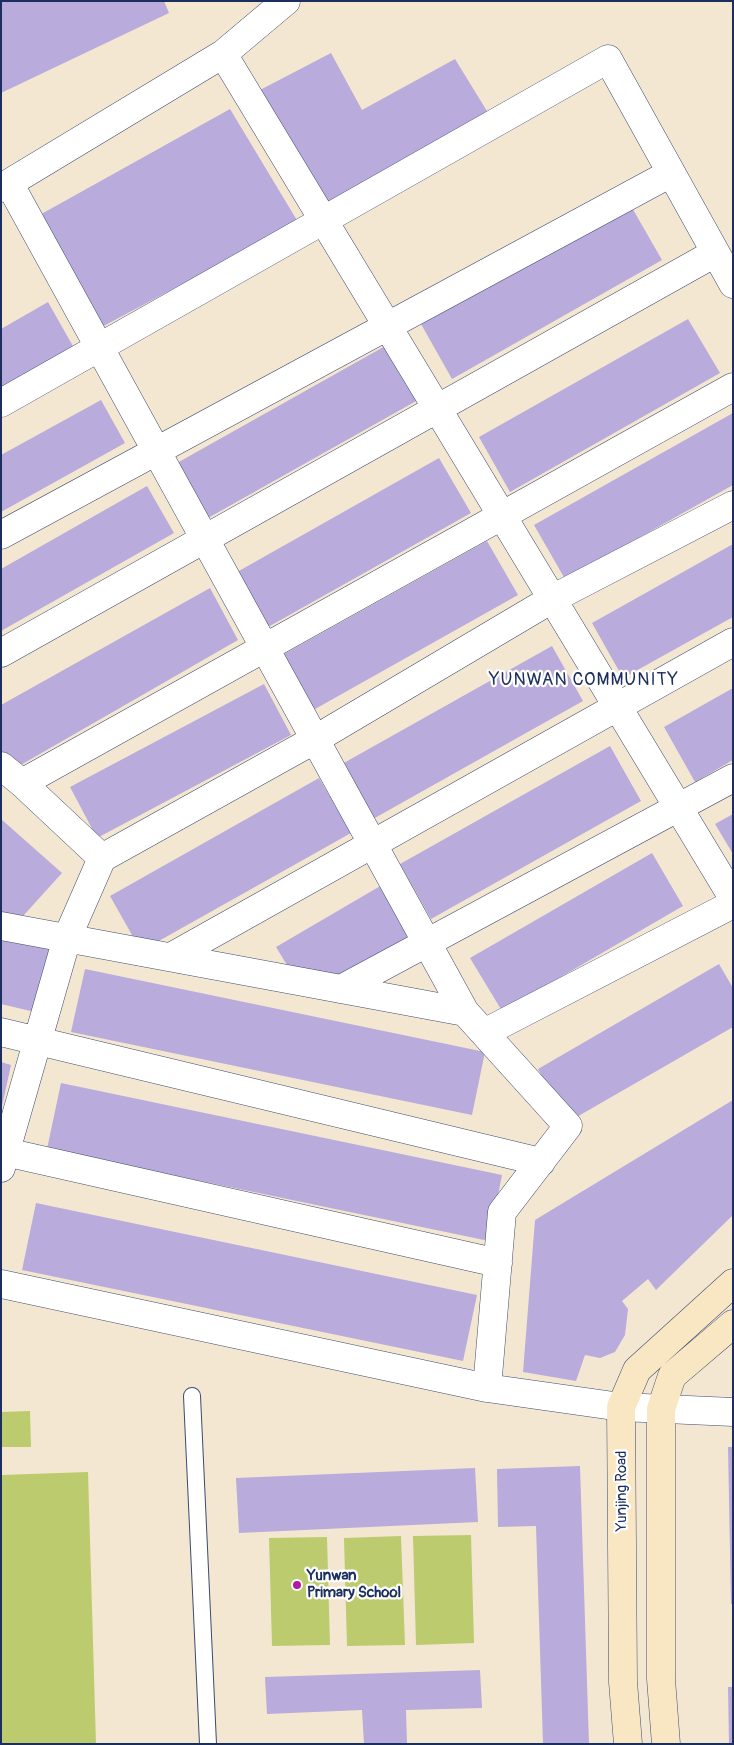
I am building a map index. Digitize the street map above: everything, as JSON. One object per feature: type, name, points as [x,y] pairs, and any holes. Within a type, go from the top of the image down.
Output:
[{"type":"street","points":[[286,1],[222,54],[5,186],[99,348],[465,1012],[568,1126],[502,1212],[487,1388]]},
{"type":"street","points":[[222,54],[733,898]]},
{"type":"street","points":[[1,404],[608,59],[733,284]]},
{"type":"street","points":[[1,535],[671,173]]},
{"type":"street","points":[[1,653],[715,253]]},
{"type":"street","points":[[102,858],[11,774],[264,648],[733,388]]},
{"type":"street","points":[[498,1263],[3,1157],[67,938],[102,858],[314,740],[552,599],[733,505]]},
{"type":"street","points":[[171,957],[733,642]]},
{"type":"street","points":[[341,989],[733,778]]},
{"type":"street","points":[[484,1033],[733,904]]},
{"type":"street","points":[[1,926],[465,1012]]},
{"type":"street","points":[[1,1032],[541,1162]]},
{"type":"street","name":"Yunjing Road","points":[[628,1744],[623,1682],[621,1407],[637,1370],[733,1283]]},
{"type":"street","points":[[1,1284],[487,1388],[621,1407],[733,1412]]},
{"type":"street","points":[[666,1744],[661,1679],[661,1409],[672,1376],[733,1324]]},
{"type":"lane","points":[[192,1396],[208,1744]]},
{"type":"green space","points":[[30,1411],[31,1447],[1,1447],[1,1412]]},
{"type":"green space","points":[[88,1472],[96,1744],[1,1744],[1,1475]]},
{"type":"green space","points":[[471,1535],[474,1643],[416,1645],[413,1536]]},
{"type":"green space","points":[[401,1536],[405,1645],[347,1646],[344,1538]]},
{"type":"green space","points":[[327,1537],[330,1645],[272,1646],[269,1538]]},
{"type":"building","points":[[1,1],[164,1],[169,13],[1,93]]},
{"type":"building","points":[[331,53],[362,110],[455,59],[490,116],[326,206],[260,90]]},
{"type":"building","points":[[230,109],[298,222],[98,329],[36,217]]},
{"type":"building","points":[[631,206],[662,260],[452,379],[421,324]]},
{"type":"building","points":[[48,302],[74,348],[1,390],[1,329]]},
{"type":"building","points":[[688,319],[720,373],[510,492],[479,437]]},
{"type":"building","points":[[387,345],[418,400],[208,518],[177,463]]},
{"type":"building","points":[[101,400],[125,443],[1,512],[1,455]]},
{"type":"building","points":[[733,413],[733,485],[565,579],[534,525]]},
{"type":"building","points":[[439,458],[471,513],[261,631],[230,576]]},
{"type":"building","points":[[147,486],[174,533],[1,631],[1,569]]},
{"type":"building","points":[[487,541],[518,595],[308,713],[277,658]]},
{"type":"building","points":[[733,544],[733,617],[623,678],[592,623]]},
{"type":"building","points":[[210,588],[238,640],[12,770],[1,751],[1,705]]},
{"type":"building","points":[[552,646],[583,701],[373,819],[342,764]]},
{"type":"building","points":[[264,684],[291,735],[97,838],[70,787]]},
{"type":"building","points":[[733,688],[733,760],[695,782],[664,727]]},
{"type":"building","points":[[610,746],[641,801],[431,919],[400,864]]},
{"type":"building","points":[[319,778],[351,833],[141,951],[110,896]]},
{"type":"building","points":[[733,814],[733,854],[715,824]]},
{"type":"building","points":[[1,819],[62,873],[14,926],[1,915]]},
{"type":"building","points":[[652,853],[683,906],[502,1011],[470,958]]},
{"type":"building","points":[[382,885],[413,938],[337,980],[293,975],[276,947]]},
{"type":"building","points":[[1,934],[50,945],[35,1012],[1,1004]]},
{"type":"building","points":[[719,964],[733,988],[733,1027],[568,1122],[538,1069]]},
{"type":"building","points":[[85,969],[485,1052],[472,1115],[71,1032]]},
{"type":"building","points":[[1,1062],[11,1065],[2,1106],[1,1106]]},
{"type":"building","points":[[61,1083],[502,1175],[489,1241],[47,1149]]},
{"type":"building","points":[[733,1100],[733,1215],[656,1290],[648,1279],[622,1301],[628,1309],[625,1335],[615,1352],[600,1358],[585,1355],[576,1381],[523,1372],[535,1220]]},
{"type":"building","points":[[36,1203],[477,1295],[463,1361],[22,1270]]},
{"type":"building","points":[[728,1447],[733,1447],[733,1604],[731,1604]]},
{"type":"building","points":[[580,1466],[589,1744],[543,1744],[536,1526],[498,1527],[497,1469]]},
{"type":"building","points":[[475,1468],[478,1522],[239,1533],[236,1478]]},
{"type":"building","points":[[480,1670],[482,1708],[406,1710],[407,1744],[364,1744],[362,1710],[267,1714],[265,1677]]},
{"type":"building","points":[[728,1687],[733,1687],[733,1744],[729,1744]]},
{"type":"place","name":"Yunwan Primary School","points":[[297,1585]]},
{"type":"district","name":"YUNWAN COMMUNITY","points":[[584,680]]}]
